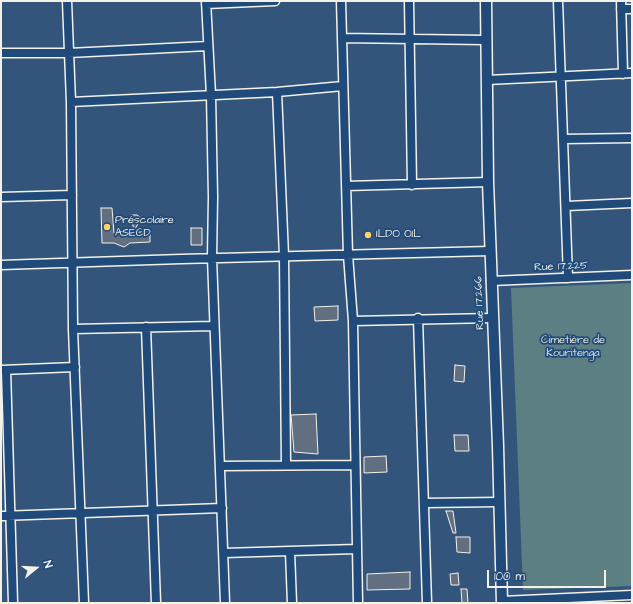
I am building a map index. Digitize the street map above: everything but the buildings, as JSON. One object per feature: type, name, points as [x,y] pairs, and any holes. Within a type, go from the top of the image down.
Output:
[{"type":"main road","name":"Rue 17.266","points":[[486,1],[488,182],[502,602]]},
{"type":"street","points":[[67,1],[71,102],[72,262],[84,603]]},
{"type":"street","points":[[224,603],[224,553],[212,258],[213,197],[211,95],[206,3],[278,1]]},
{"type":"street","points":[[341,1],[348,255],[353,321],[358,603]]},
{"type":"street","points":[[409,1],[412,185]]},
{"type":"street","points":[[558,1],[560,77],[567,206],[568,278]]},
{"type":"street","points":[[623,74],[621,5],[632,9]]},
{"type":"street","points":[[342,38],[486,40]]},
{"type":"street","points":[[1,53],[69,53],[208,46]]},
{"type":"street","points":[[487,80],[632,73]]},
{"type":"street","points":[[71,102],[120,101],[277,92],[343,86]]},
{"type":"street","points":[[277,92],[284,256],[286,465]]},
{"type":"street","points":[[564,140],[632,138]]},
{"type":"street","points":[[346,186],[488,182]]},
{"type":"street","points":[[1,197],[72,195]]},
{"type":"street","points":[[567,206],[632,203]]},
{"type":"street","points":[[1,266],[72,262],[490,251]]},
{"type":"street","name":"Rue 17.225","points":[[491,281],[632,275]]},
{"type":"street","points":[[353,321],[418,318],[492,318]]},
{"type":"street","points":[[418,318],[427,603]]},
{"type":"street","points":[[74,329],[214,326]]},
{"type":"street","points":[[146,327],[156,603]]},
{"type":"street","points":[[13,603],[4,370],[75,367]]},
{"type":"street","points":[[220,466],[355,465]]},
{"type":"street","points":[[424,503],[499,502]]},
{"type":"street","points":[[1,516],[222,508]]},
{"type":"street","points":[[224,553],[356,549]]},
{"type":"street","points":[[290,552],[292,603]]},
{"type":"street","points":[[502,602],[583,600],[632,595]]},
{"type":"green space","name":"Cimetière de Kouritenga","points":[[632,283],[632,586],[523,590],[511,288]]},
{"type":"place","name":"Préscolaire ASECD","points":[[107,227]]},
{"type":"place","name":"ILDO OIL","points":[[368,235]]}]
